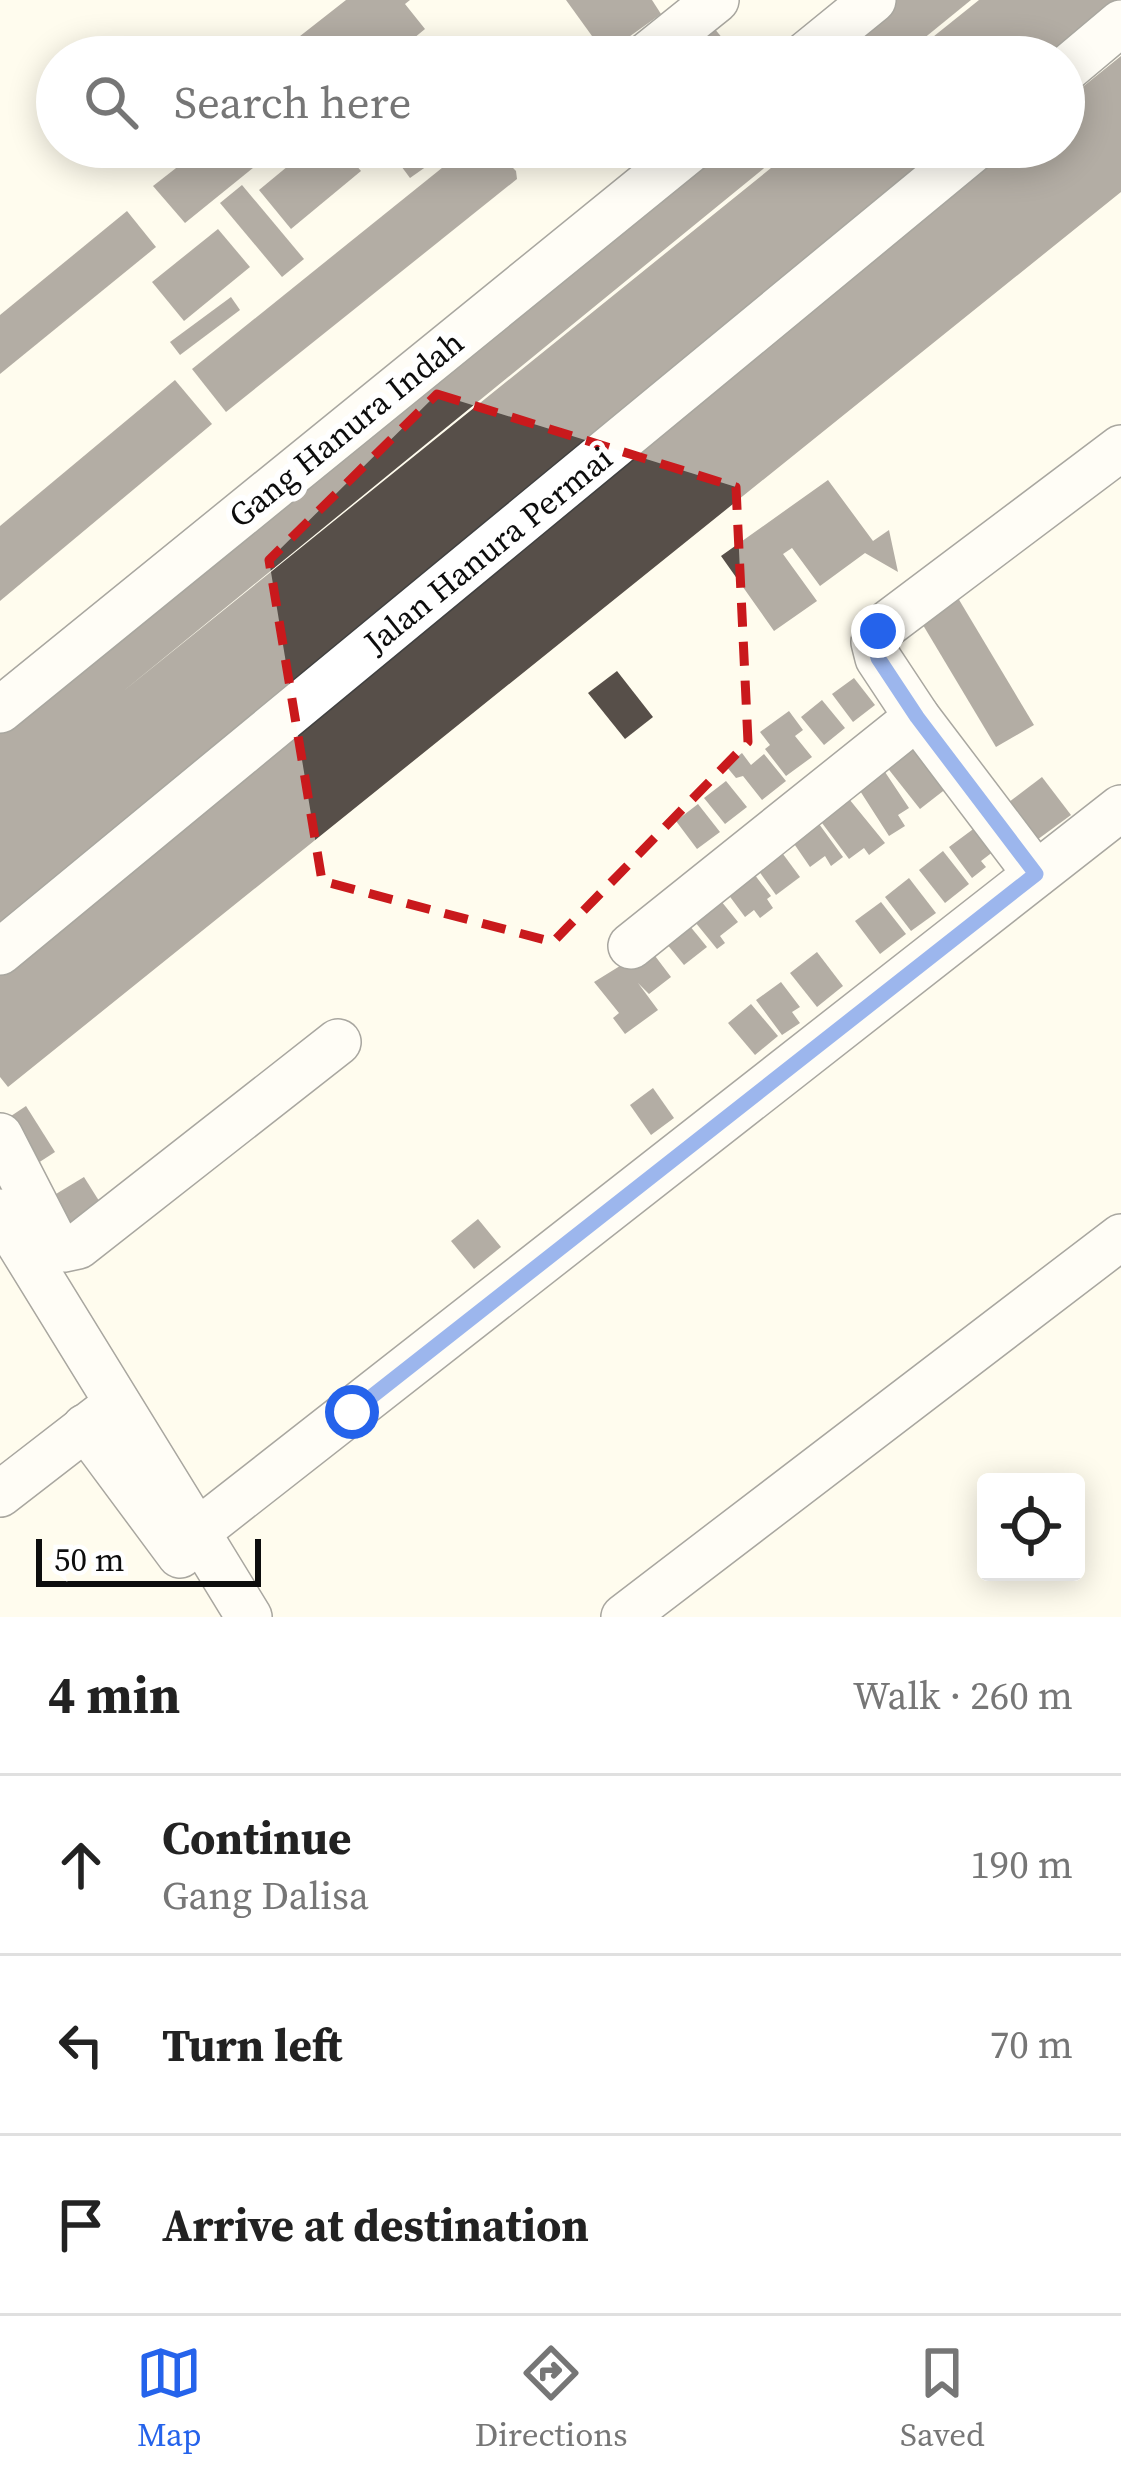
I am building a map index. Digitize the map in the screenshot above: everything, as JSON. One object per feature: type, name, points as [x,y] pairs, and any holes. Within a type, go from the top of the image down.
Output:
[{"type":"street","points":[[671,36],[716,0]]},
{"type":"street","points":[[829,36],[873,0]]},
{"type":"street","points":[[1085,53],[1121,23]]},
{"type":"street","name":"Gang Hanura Indah","points":[[0,710],[667,168]]},
{"type":"street","name":"Jalan Hanura Permai","points":[[0,952],[951,168]]},
{"type":"street","points":[[1036,874],[917,717],[878,658],[874,642],[878,631],[1121,448]]},
{"type":"street","points":[[631,946],[917,717]]},
{"type":"street","points":[[196,1554],[1121,808]]},
{"type":"street","points":[[0,1136],[55,1243],[64,1249],[78,1246],[338,1042]]},
{"type":"street","points":[[0,1212],[101,1415],[196,1554],[248,1617]]},
{"type":"street","points":[[624,1617],[1121,1237]]},
{"type":"street","points":[[0,1494],[101,1415]]},
{"type":"highlighted area","points":[[437,394],[736,487],[748,742],[553,942],[322,881],[269,560]]},
{"type":"building","points":[[346,0],[410,0],[405,4],[425,29],[416,36],[300,36]]},
{"type":"building","points":[[566,0],[652,0],[661,14],[630,36],[592,36]]},
{"type":"building","points":[[892,0],[971,0],[927,36],[848,36]]},
{"type":"building","points":[[979,0],[1121,0],[1121,18],[1085,43],[1085,36],[934,36]]},
{"type":"building","points":[[1121,56],[1121,192],[8,1087],[0,1077],[0,957],[982,168],[1085,168],[1085,85]]},
{"type":"building","points":[[176,168],[253,168],[185,223],[153,186]]},
{"type":"building","points":[[286,168],[361,171],[291,229],[259,190]]},
{"type":"building","points":[[403,168],[424,168],[410,178]]},
{"type":"building","points":[[442,168],[516,171],[517,179],[226,412],[192,369]]},
{"type":"building","points":[[685,168],[764,168],[121,693],[771,168],[935,168],[0,923],[0,724]]},
{"type":"building","points":[[242,185],[304,259],[282,277],[220,203]]},
{"type":"building","points":[[127,211],[156,247],[0,374],[0,315]]},
{"type":"building","points":[[218,229],[250,267],[184,321],[152,282]]},
{"type":"building","points":[[231,297],[240,310],[180,355],[170,342]]},
{"type":"building","points":[[175,380],[212,424],[0,601],[0,526]]},
{"type":"building","points":[[828,480],[873,541],[889,530],[898,572],[865,553],[820,586],[792,548],[783,554],[817,601],[774,631],[721,556]]},
{"type":"building","points":[[952,588],[1034,725],[996,747],[914,610]]},
{"type":"building","points":[[617,671],[653,717],[625,739],[588,693]]},
{"type":"building","points":[[854,678],[875,705],[853,722],[832,694]]},
{"type":"building","points":[[822,700],[845,728],[824,745],[801,717]]},
{"type":"building","points":[[789,711],[803,730],[795,736],[812,757],[786,776],[765,749],[770,745],[760,732]]},
{"type":"building","points":[[913,745],[947,788],[920,809],[886,766]]},
{"type":"building","points":[[742,753],[751,765],[764,754],[786,781],[762,800],[743,776],[736,778],[726,766]]},
{"type":"building","points":[[881,766],[909,808],[898,815],[905,826],[889,836],[855,783]]},
{"type":"building","points":[[1042,777],[1071,815],[1030,845],[1001,808]]},
{"type":"building","points":[[726,781],[747,807],[725,824],[704,798]]},
{"type":"building","points":[[845,794],[885,843],[869,855],[864,848],[849,859],[816,815]]},
{"type":"building","points":[[698,804],[720,832],[697,849],[676,821]]},
{"type":"building","points":[[814,817],[843,857],[831,866],[825,856],[810,867],[788,835]]},
{"type":"building","points":[[976,827],[994,851],[981,861],[986,867],[972,878],[949,847]]},
{"type":"building","points":[[780,850],[800,877],[776,895],[756,867]]},
{"type":"building","points":[[943,851],[969,884],[945,903],[919,870]]},
{"type":"building","points":[[751,870],[771,896],[767,899],[773,908],[760,918],[754,910],[745,917],[725,890]]},
{"type":"building","points":[[909,878],[936,913],[911,931],[885,897]]},
{"type":"building","points":[[717,896],[738,922],[720,936],[725,943],[717,949],[691,917]]},
{"type":"building","points":[[881,902],[906,934],[880,954],[855,921]]},
{"type":"building","points":[[685,920],[707,947],[684,965],[662,938]]},
{"type":"building","points":[[649,948],[671,977],[649,994],[638,983],[658,1010],[625,1034],[613,1018],[619,1013],[594,982]]},
{"type":"building","points":[[817,952],[843,986],[817,1007],[790,973]]},
{"type":"building","points":[[781,982],[800,1007],[792,1012],[800,1023],[782,1035],[756,1000]]},
{"type":"building","points":[[751,1004],[778,1036],[755,1055],[728,1023]]},
{"type":"building","points":[[653,1088],[674,1118],[651,1135],[630,1105]]},
{"type":"building","points":[[26,1106],[55,1152],[35,1165],[5,1120]]},
{"type":"building","points":[[84,1177],[101,1204],[68,1225],[51,1197]]},
{"type":"building","points":[[478,1219],[501,1247],[474,1269],[451,1241]]},
{"type":"route","points":[[352,1412],[1036,874],[878,658],[874,642],[878,631]]}]
